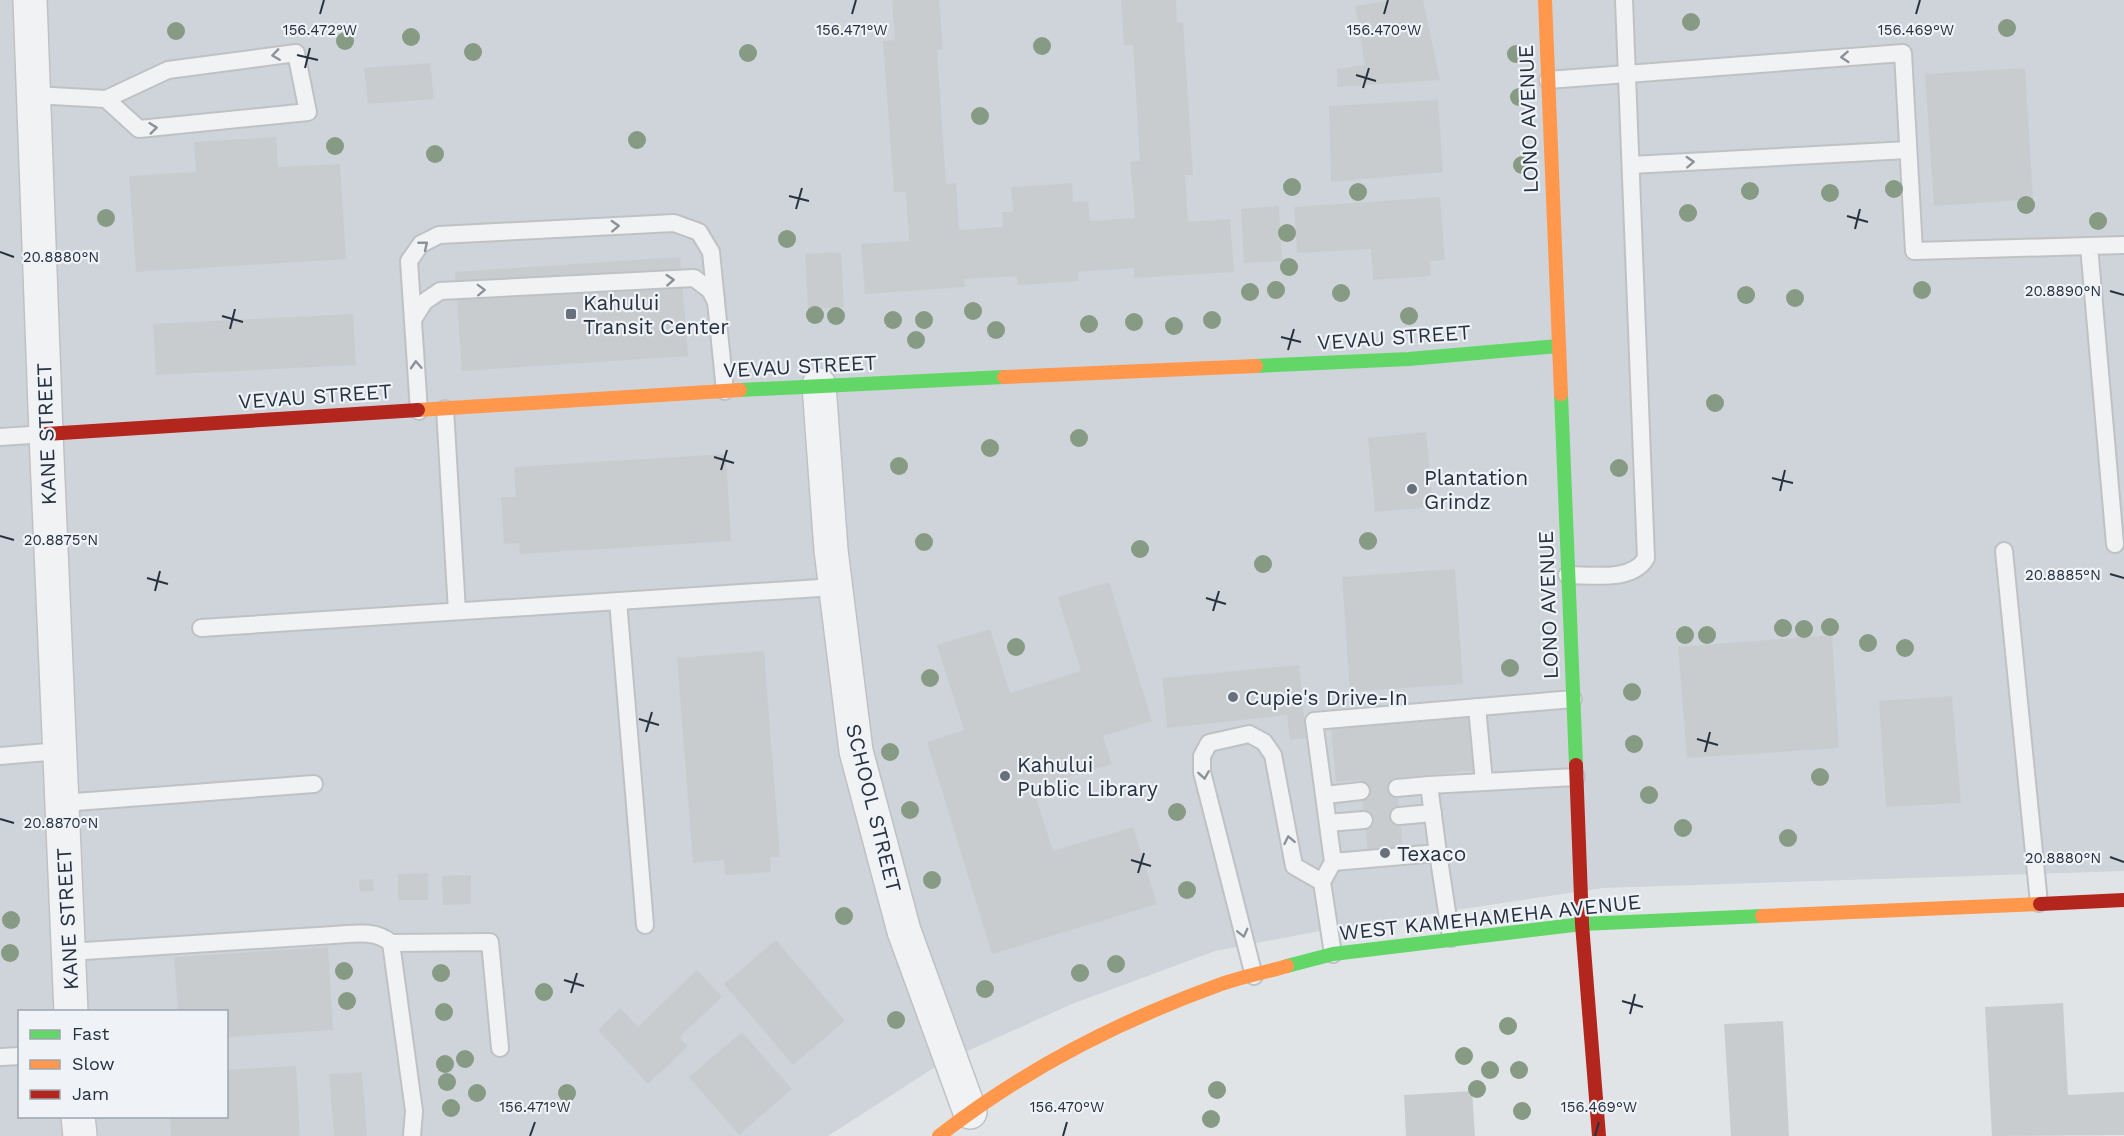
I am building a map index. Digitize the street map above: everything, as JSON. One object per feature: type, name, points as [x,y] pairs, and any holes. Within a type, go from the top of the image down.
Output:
[{"type":"street","name":"KANE STREET","points":[[30,0],[59,751],[72,1010]]},
{"type":"street","name":"LONO AVENUE","points":[[1545,0],[1582,924],[1599,1136]]},
{"type":"street","name":"VEVAU STREET","points":[[46,434],[725,391],[1409,359],[1558,346]]},
{"type":"street","name":"SCHOOL STREET","points":[[819,386],[835,587],[856,752],[904,931],[970,1112]]},
{"type":"street","name":"WEST KAMEHAMEHA AVENUE","points":[[939,1136],[970,1112],[1095,1036],[1218,985],[1334,954],[1451,938],[1582,924],[2124,900]]},
{"type":"street","points":[[78,1118],[80,1136]]},
{"type":"lane","points":[[1567,575],[1624,573],[1641,567],[1646,558],[1624,0]]},
{"type":"lane","points":[[1548,80],[1903,52],[1914,251],[2124,245]]},
{"type":"lane","points":[[34,95],[106,99],[168,70],[296,53],[308,112],[139,129],[106,99]]},
{"type":"lane","points":[[1632,165],[1908,150]]},
{"type":"lane","points":[[419,411],[409,261],[421,244],[439,235],[674,223],[699,232],[711,252],[725,391]]},
{"type":"lane","points":[[2089,246],[2115,544]]},
{"type":"lane","points":[[414,318],[424,302],[440,291],[694,278],[710,290],[718,306]]},
{"type":"lane","points":[[445,409],[457,611]]},
{"type":"lane","points":[[0,437],[46,434]]},
{"type":"lane","points":[[2004,551],[2038,903]]},
{"type":"lane","points":[[201,628],[835,587]]},
{"type":"lane","points":[[618,601],[645,925]]},
{"type":"lane","points":[[1334,954],[1322,882],[1333,862],[1314,721],[1573,699]]},
{"type":"lane","points":[[1477,706],[1484,782]]},
{"type":"lane","points":[[1254,976],[1202,772],[1202,756],[1209,742],[1249,734],[1264,742],[1273,755],[1294,866],[1322,882]]},
{"type":"lane","points":[[0,756],[59,751]]},
{"type":"lane","points":[[1396,788],[1576,777]]},
{"type":"lane","points":[[62,803],[314,784]]},
{"type":"lane","points":[[1429,785],[1451,938]]},
{"type":"lane","points":[[1325,795],[1361,791]]},
{"type":"lane","points":[[1399,816],[1433,813]]},
{"type":"lane","points":[[1328,823],[1364,820]]},
{"type":"lane","points":[[1333,862],[1438,853]]},
{"type":"lane","points":[[69,952],[371,933],[384,937],[391,943],[490,942],[500,1047]]},
{"type":"lane","points":[[391,943],[414,1111],[412,1136]]},
{"type":"lane","points":[[0,1057],[18,1056]]},
{"type":"shaded area","points":[[0,0],[2124,0],[2124,871],[1603,888],[1330,929],[1215,951],[1072,1004],[943,1062],[828,1136],[0,1136]]},
{"type":"building","points":[[892,0],[939,0],[943,49],[937,50],[946,184],[956,183],[959,230],[1003,227],[1002,212],[1013,212],[1011,187],[1072,183],[1073,202],[1088,201],[1090,221],[1135,218],[1130,162],[1140,161],[1133,45],[1124,45],[1121,0],[1176,0],[1177,23],[1183,22],[1193,175],[1185,175],[1188,222],[1230,219],[1234,272],[1134,278],[1134,268],[1078,272],[1079,281],[1018,285],[1017,276],[964,279],[965,287],[865,294],[861,244],[909,241],[906,192],[894,192],[883,41],[895,40]]},
{"type":"building","points":[[1393,0],[1423,0],[1440,80],[1337,87],[1337,69],[1365,65],[1355,6]]},
{"type":"building","points":[[430,63],[434,99],[368,104],[364,68]]},
{"type":"building","points":[[2025,68],[2033,199],[1934,206],[1925,74]]},
{"type":"building","points":[[1438,100],[1443,172],[1331,182],[1329,106]]},
{"type":"building","points":[[276,137],[278,167],[340,164],[346,259],[136,272],[129,176],[196,172],[194,142]]},
{"type":"building","points":[[1440,197],[1445,260],[1430,261],[1431,276],[1373,280],[1371,249],[1297,253],[1294,207]]},
{"type":"building","points":[[1279,206],[1282,261],[1244,263],[1241,209]]},
{"type":"building","points":[[841,252],[844,307],[808,309],[805,254]]},
{"type":"building","name":"Kahului Transit Center","points":[[680,257],[688,356],[462,371],[455,272]]},
{"type":"building","points":[[353,314],[356,365],[156,375],[153,324]]},
{"type":"building","points":[[1426,432],[1433,507],[1375,512],[1368,438]]},
{"type":"building","points":[[726,454],[731,541],[520,554],[519,543],[504,544],[501,497],[516,497],[514,467]]},
{"type":"building","points":[[1455,569],[1463,684],[1350,692],[1342,577]]},
{"type":"building","name":"Kahului Public Library","points":[[1109,582],[1152,721],[1103,736],[1112,764],[1033,788],[1053,851],[1133,827],[1157,904],[992,954],[927,742],[964,730],[937,645],[990,629],[1010,693],[1081,671],[1058,597]]},
{"type":"building","points":[[1832,635],[1839,748],[1687,758],[1678,647]]},
{"type":"building","points":[[764,651],[780,857],[770,857],[771,872],[725,875],[724,860],[693,863],[677,658]]},
{"type":"building","name":"Cupie's Drive-In","points":[[1299,665],[1306,738],[1290,740],[1287,715],[1167,728],[1162,678]]},
{"type":"building","points":[[1952,696],[1961,803],[1886,807],[1879,701]]},
{"type":"building","points":[[1472,715],[1477,770],[1396,778],[1403,851],[1368,854],[1360,780],[1336,782],[1331,729]]},
{"type":"building","points":[[428,873],[428,900],[398,900],[398,874]]},
{"type":"building","points":[[471,875],[471,904],[443,905],[442,876]]},
{"type":"building","points":[[373,879],[374,891],[360,892],[359,880]]},
{"type":"building","points":[[776,940],[845,1021],[793,1065],[724,984]]},
{"type":"building","points":[[328,947],[333,1030],[228,1037],[228,1010],[178,1010],[174,957]]},
{"type":"building","points":[[697,970],[722,997],[679,1037],[688,1046],[648,1084],[598,1030],[620,1008],[638,1027]]},
{"type":"building","points":[[2063,1003],[2068,1095],[2124,1092],[2124,1135],[1992,1136],[1985,1007]]},
{"type":"building","points":[[1783,1021],[1789,1136],[1731,1136],[1724,1024]]},
{"type":"building","points":[[742,1032],[792,1089],[739,1135],[689,1077]]},
{"type":"building","points":[[296,1066],[300,1136],[171,1136],[170,1118],[228,1118],[228,1070]]},
{"type":"building","points":[[362,1072],[367,1136],[334,1136],[329,1074]]},
{"type":"building","points":[[1472,1091],[1475,1136],[1406,1136],[1404,1095]]},
{"type":"traffic: fast","points":[[1256,366],[1409,359],[1558,346]]},
{"type":"traffic: fast","points":[[740,390],[1004,377]]},
{"type":"traffic: fast","points":[[1561,394],[1576,765]]},
{"type":"traffic: fast","points":[[1287,966],[1333,954],[1582,924],[1762,916]]},
{"type":"traffic: slow","points":[[1545,0],[1561,394]]},
{"type":"traffic: slow","points":[[1004,377],[1256,366]]},
{"type":"traffic: slow","points":[[418,410],[740,390]]},
{"type":"traffic: slow","points":[[1762,916],[2040,904]]},
{"type":"traffic: slow","points":[[939,1136],[1003,1090],[1107,1032],[1216,986],[1287,966]]},
{"type":"traffic: jam","points":[[46,434],[418,410]]},
{"type":"traffic: jam","points":[[1576,765],[1582,924],[1599,1136]]},
{"type":"traffic: jam","points":[[2040,904],[2124,900]]},
{"type":"place","name":"Kahului Transit Center","points":[[571,314]]},
{"type":"place","name":"Plantation Grindz","points":[[1412,489]]},
{"type":"place","name":"Cupie's Drive-In","points":[[1233,697]]},
{"type":"place","name":"Kahului Public Library","points":[[1005,776]]},
{"type":"place","name":"Texaco","points":[[1385,853]]}]
